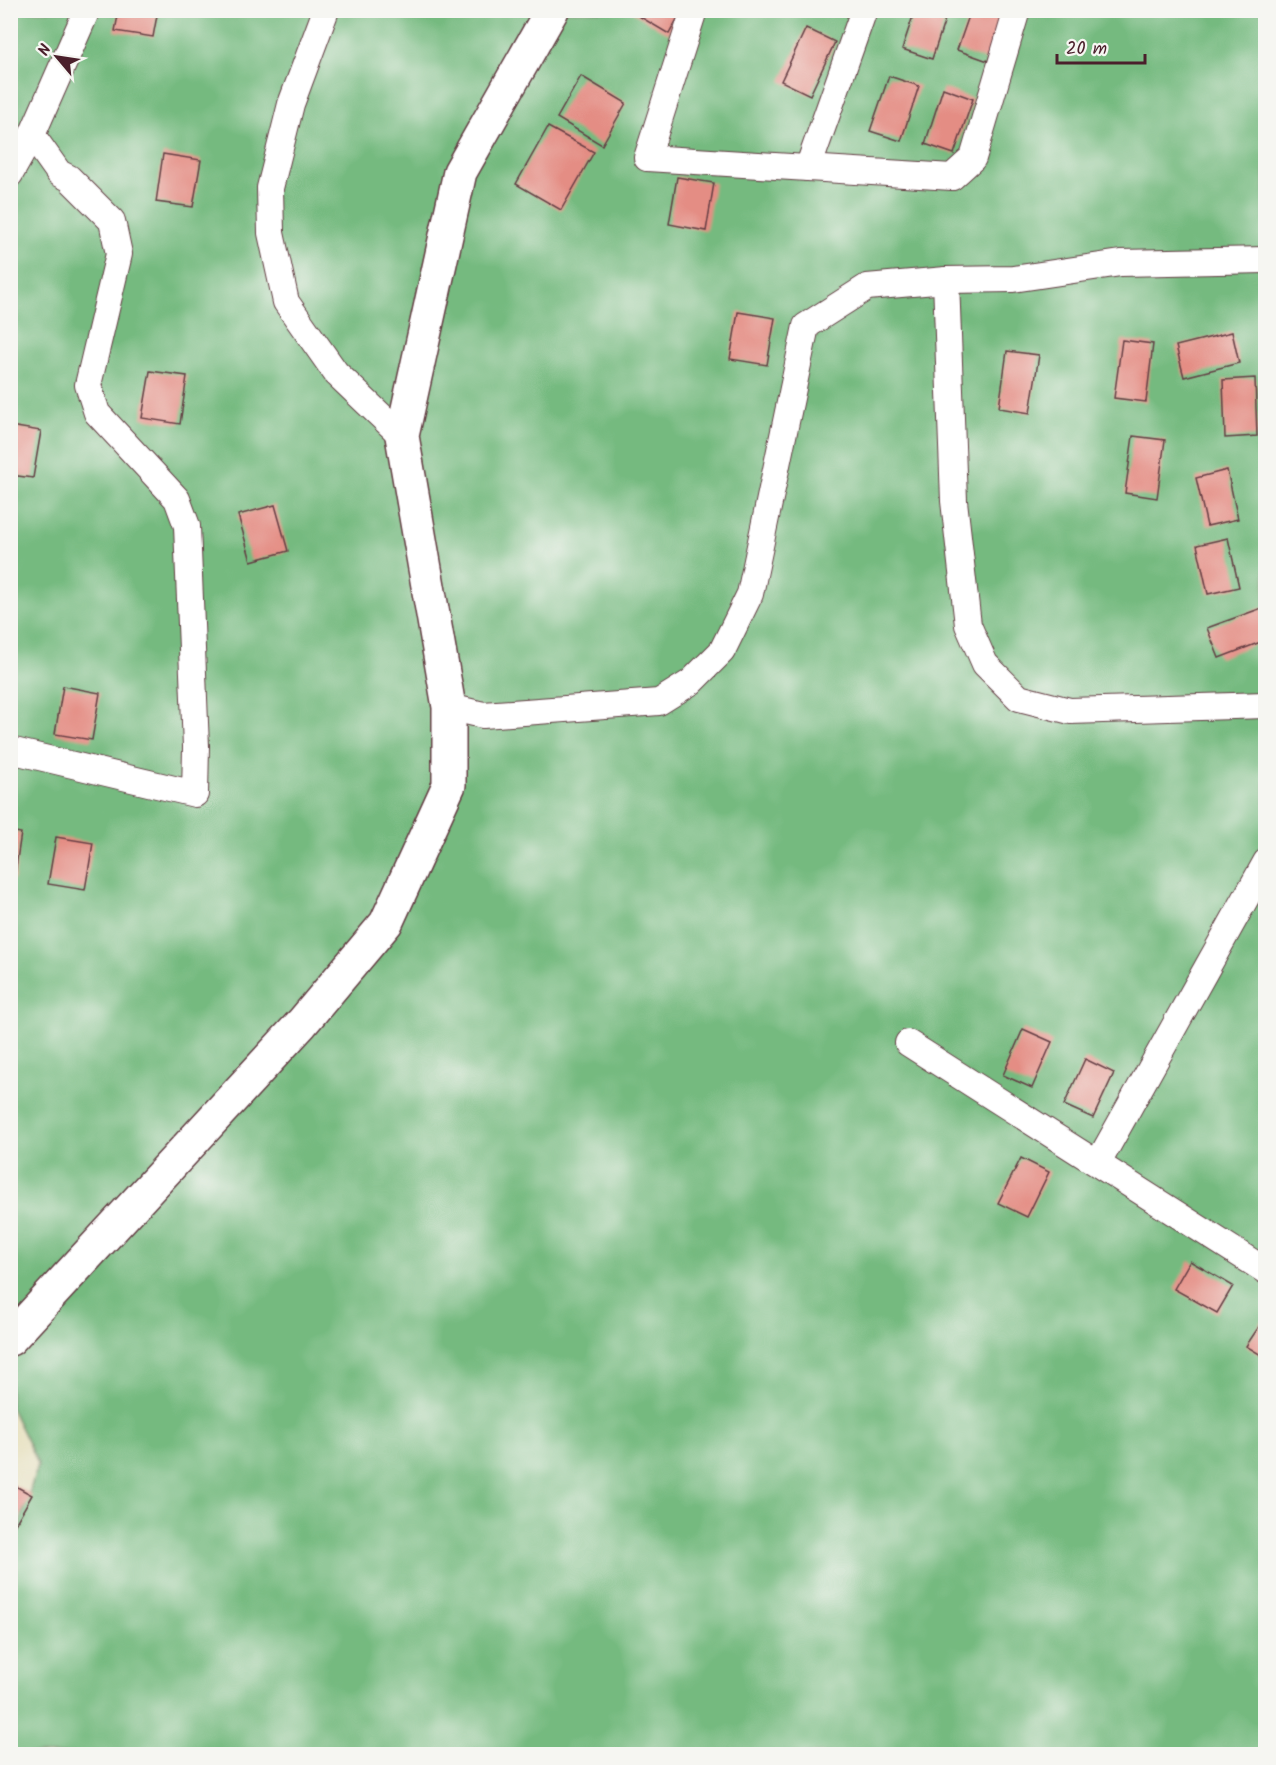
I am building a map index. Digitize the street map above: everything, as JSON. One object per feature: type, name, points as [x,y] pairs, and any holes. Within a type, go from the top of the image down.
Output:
[{"type":"street","points":[[10,174],[32,135],[87,10]]},
{"type":"street","points":[[326,10],[291,105],[270,188],[271,233],[286,302],[336,373],[402,436]]},
{"type":"street","points":[[10,1339],[302,1023],[386,923],[449,785],[449,707],[402,436],[460,172],[552,10]]},
{"type":"street","points":[[694,10],[647,158],[952,177],[973,158],[1017,10]]},
{"type":"street","points":[[808,168],[864,10]]},
{"type":"street","points":[[10,750],[195,794],[196,747],[187,526],[177,499],[98,413],[87,385],[119,254],[112,221],[69,178],[59,173],[32,135]]},
{"type":"street","points":[[449,707],[483,715],[659,702],[692,682],[722,651],[750,594],[806,326],[867,287],[946,280],[1013,279],[1121,263],[1266,260]]},
{"type":"street","points":[[946,280],[954,501],[968,625],[985,664],[1019,698],[1070,711],[1266,705]]},
{"type":"street","points":[[1098,1163],[1266,862]]},
{"type":"street","points":[[908,1043],[1266,1270]]},
{"type":"green space","points":[[11,11],[1265,11],[1265,1754],[11,1754],[10,1556],[38,1464],[10,1406]]},
{"type":"building","points":[[119,10],[158,10],[153,37],[115,31]]},
{"type":"building","points":[[633,10],[682,10],[669,34],[632,12]]},
{"type":"building","points":[[915,10],[948,10],[932,59],[902,49]]},
{"type":"building","points":[[971,10],[1005,10],[988,61],[957,50]]},
{"type":"building","points":[[806,28],[835,42],[810,95],[781,81]]},
{"type":"building","points":[[581,76],[626,103],[602,145],[557,118]]},
{"type":"building","points":[[889,76],[919,86],[901,141],[870,131]]},
{"type":"building","points":[[943,88],[973,99],[954,154],[925,144]]},
{"type":"building","points":[[548,127],[594,152],[561,210],[516,184]]},
{"type":"building","points":[[163,154],[201,160],[193,207],[156,202]]},
{"type":"building","points":[[677,177],[714,183],[706,231],[669,224]]},
{"type":"building","points":[[738,312],[775,318],[767,365],[730,359]]},
{"type":"building","points":[[1232,332],[1239,363],[1184,377],[1176,346]]},
{"type":"building","points":[[1122,340],[1153,344],[1146,402],[1114,398]]},
{"type":"building","points":[[1007,351],[1039,355],[1030,413],[999,408]]},
{"type":"building","points":[[150,371],[187,376],[180,424],[142,418]]},
{"type":"building","points":[[1255,378],[1257,436],[1225,438],[1223,380]]},
{"type":"building","points":[[10,426],[41,431],[33,478],[10,475]]},
{"type":"building","points":[[1133,436],[1165,440],[1157,498],[1125,493]]},
{"type":"building","points":[[1227,470],[1238,519],[1207,526],[1196,478]]},
{"type":"building","points":[[275,505],[288,551],[251,561],[238,515]]},
{"type":"building","points":[[1228,538],[1239,587],[1208,594],[1197,545]]},
{"type":"building","points":[[1262,608],[1266,617],[1266,640],[1219,658],[1207,628]]},
{"type":"building","points":[[63,686],[100,693],[92,740],[55,734]]},
{"type":"building","points":[[10,831],[21,833],[14,880],[10,880]]},
{"type":"building","points":[[56,837],[93,843],[85,890],[48,884]]},
{"type":"building","points":[[1023,1029],[1052,1042],[1032,1088],[1003,1075]]},
{"type":"building","points":[[1085,1059],[1114,1073],[1093,1118],[1064,1105]]},
{"type":"building","points":[[1021,1158],[1049,1172],[1027,1217],[998,1203]]},
{"type":"building","points":[[1190,1261],[1233,1286],[1217,1313],[1174,1289]]},
{"type":"building","points":[[1264,1319],[1266,1320],[1266,1358],[1246,1346]]},
{"type":"building","points":[[10,1483],[32,1495],[10,1533]]}]
